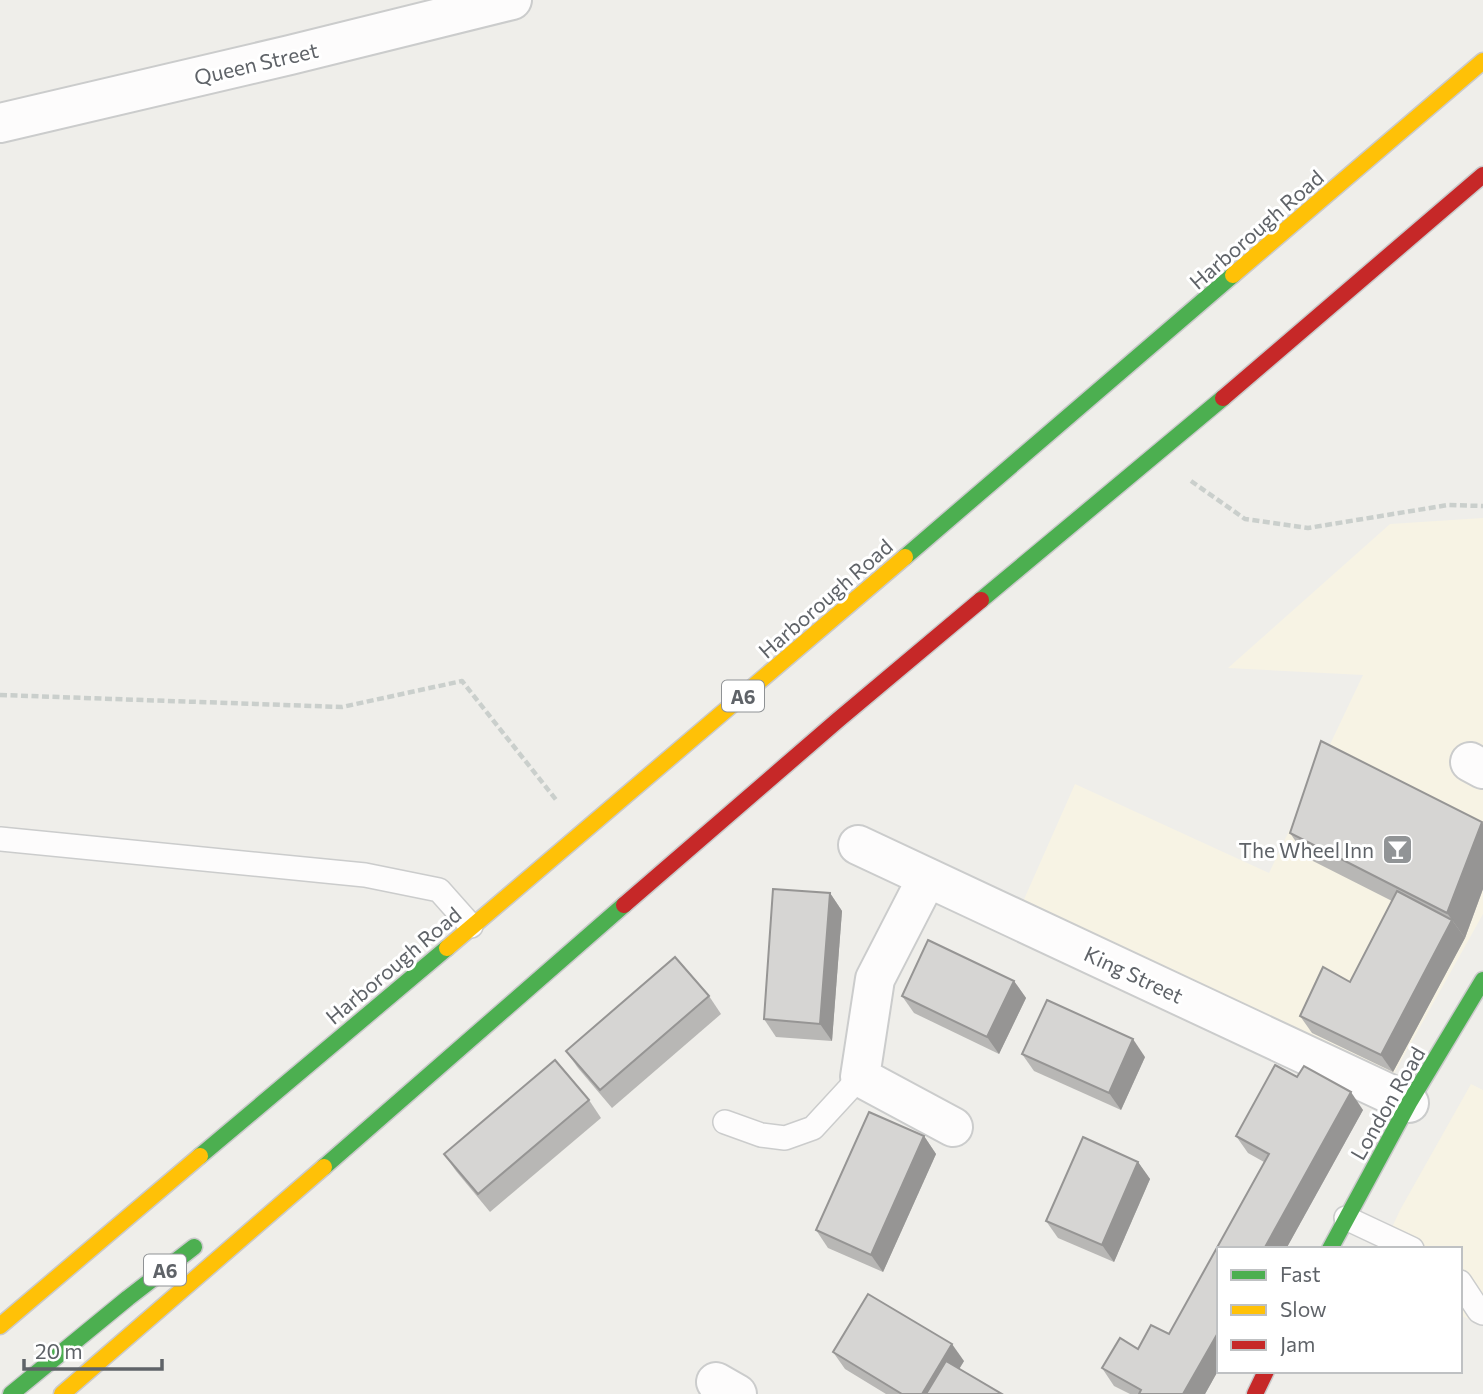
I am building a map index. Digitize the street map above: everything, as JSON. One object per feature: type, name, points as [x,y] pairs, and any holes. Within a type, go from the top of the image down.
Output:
[{"type":"main road","name":"Harborough Road","points":[[0,1326],[652,774],[1483,61]]},
{"type":"main road","name":"A6","points":[[62,1394],[838,720],[1159,452],[1483,174]]},
{"type":"main road","name":"London Road","points":[[1331,1247],[1409,1103],[1483,980]]},
{"type":"main road","points":[[301,1165],[326,1163]]},
{"type":"main road","name":"A6","points":[[11,1394],[204,1240]]},
{"type":"main road","points":[[1255,1394],[1265,1373]]},
{"type":"street","name":"Queen Street","points":[[0,123],[512,0]]},
{"type":"street","name":"King Street","points":[[858,845],[1409,1103]]},
{"type":"street","points":[[927,878],[875,979],[860,1077],[953,1127]]},
{"type":"lane","points":[[0,839],[365,875],[439,890],[471,926]]},
{"type":"lane","points":[[725,1122],[761,1135],[785,1138],[813,1128],[860,1077]]},
{"type":"lane","points":[[1346,1218],[1408,1247]]},
{"type":"lane","points":[[1462,1285],[1483,1313]]},
{"type":"path","points":[[1159,452],[1188,478],[1244,519],[1308,528],[1448,505],[1483,506]]},
{"type":"path","points":[[0,695],[342,707],[462,681],[564,810]]},
{"type":"shaded area","points":[[1483,518],[1483,914],[1391,1079],[1018,913],[1075,784],[1269,873],[1363,675],[1228,668],[1390,524]]},
{"type":"shaded area","points":[[1471,1084],[1483,1090],[1483,1326],[1462,1316],[1462,1247],[1383,1247],[1400,1210]]},
{"type":"building","name":"The Wheel Inn","points":[[1321,741],[1482,822],[1447,913],[1290,833]]},
{"type":"building","points":[[773,889],[830,893],[820,1024],[764,1019]]},
{"type":"building","points":[[1397,891],[1452,920],[1381,1055],[1300,1016],[1323,967],[1350,982]]},
{"type":"building","points":[[928,940],[1014,981],[987,1037],[902,996]]},
{"type":"building","points":[[675,957],[709,996],[600,1090],[566,1051]]},
{"type":"building","points":[[1047,1000],[1133,1039],[1109,1093],[1022,1054]]},
{"type":"building","points":[[555,1060],[589,1100],[478,1194],[444,1154]]},
{"type":"building","points":[[1275,1065],[1297,1077],[1304,1066],[1351,1092],[1265,1247],[1217,1247],[1269,1154],[1236,1136]]},
{"type":"building","points":[[869,1112],[924,1136],[871,1255],[816,1230]]},
{"type":"building","points":[[1083,1137],[1138,1162],[1102,1245],[1046,1221]]},
{"type":"building","points":[[1217,1248],[1217,1334],[1183,1394],[1139,1394],[1141,1390],[1102,1368],[1120,1338],[1138,1349],[1151,1325],[1169,1334]]},
{"type":"building","points":[[868,1294],[952,1344],[922,1394],[902,1394],[833,1352]]},
{"type":"building","points":[[946,1361],[1002,1394],[926,1394]]},
{"type":"traffic: fast","points":[[905,557],[1233,275]]},
{"type":"traffic: fast","points":[[981,600],[1223,398]]},
{"type":"traffic: fast","points":[[324,1167],[624,905]]},
{"type":"traffic: fast","points":[[200,1156],[447,948]]},
{"type":"traffic: fast","points":[[1331,1247],[1409,1103],[1483,980]]},
{"type":"traffic: fast","points":[[11,1394],[194,1247]]},
{"type":"traffic: slow","points":[[1233,275],[1483,61]]},
{"type":"traffic: slow","points":[[447,948],[905,557]]},
{"type":"traffic: slow","points":[[0,1326],[200,1156]]},
{"type":"traffic: slow","points":[[62,1394],[324,1167]]},
{"type":"traffic: jam","points":[[1223,398],[1483,175]]},
{"type":"traffic: jam","points":[[624,905],[981,600]]},
{"type":"traffic: jam","points":[[1255,1394],[1265,1373]]},
{"type":"place","name":"The Wheel Inn","points":[[1397,849]]}]
